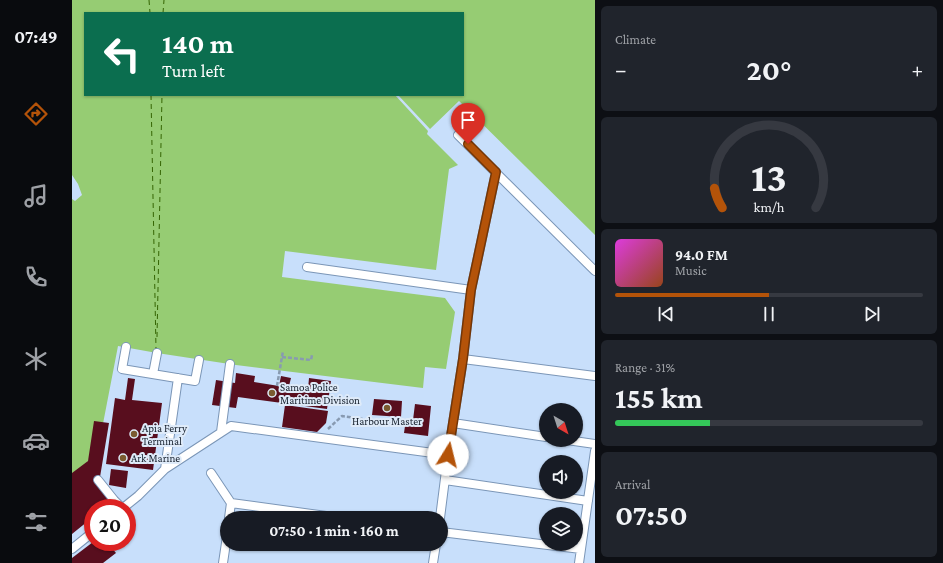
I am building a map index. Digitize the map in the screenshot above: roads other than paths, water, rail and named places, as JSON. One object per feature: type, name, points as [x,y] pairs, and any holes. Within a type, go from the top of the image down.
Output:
[{"type":"lane","points":[[458,135],[595,271]]},
{"type":"lane","points":[[441,511],[463,359],[471,290],[496,172]]},
{"type":"lane","points":[[307,267],[471,290]]},
{"type":"lane","points":[[126,347],[122,369],[195,380],[199,360]]},
{"type":"lane","points":[[153,374],[157,353]]},
{"type":"lane","points":[[463,359],[595,376]]},
{"type":"lane","points":[[221,432],[230,364]]},
{"type":"lane","points":[[165,469],[178,378]]},
{"type":"lane","points":[[454,424],[539,436]]},
{"type":"lane","points":[[134,499],[165,469],[230,426],[448,455]]},
{"type":"lane","points":[[583,442],[595,444]]},
{"type":"lane","points":[[583,535],[595,451]]},
{"type":"lane","points":[[211,473],[231,502],[230,511]]},
{"type":"lane","points":[[98,480],[113,499]]},
{"type":"lane","points":[[445,480],[588,501]]},
{"type":"lane","points":[[231,502],[293,511]]},
{"type":"lane","points":[[448,533],[539,544]]},
{"type":"lane","points":[[72,549],[84,539]]},
{"type":"lane","points":[[223,563],[225,551]]},
{"type":"lane","points":[[433,563],[435,551]]},
{"type":"lane","points":[[579,563],[581,551]]},
{"type":"place","name":"Samoa Police Maritime Division","points":[[272,393]]},
{"type":"place","name":"Harbour Master","points":[[387,408]]},
{"type":"place","name":"Apia Ferry Terminal","points":[[134,434]]},
{"type":"place","name":"Ark Marine","points":[[123,458]]}]
